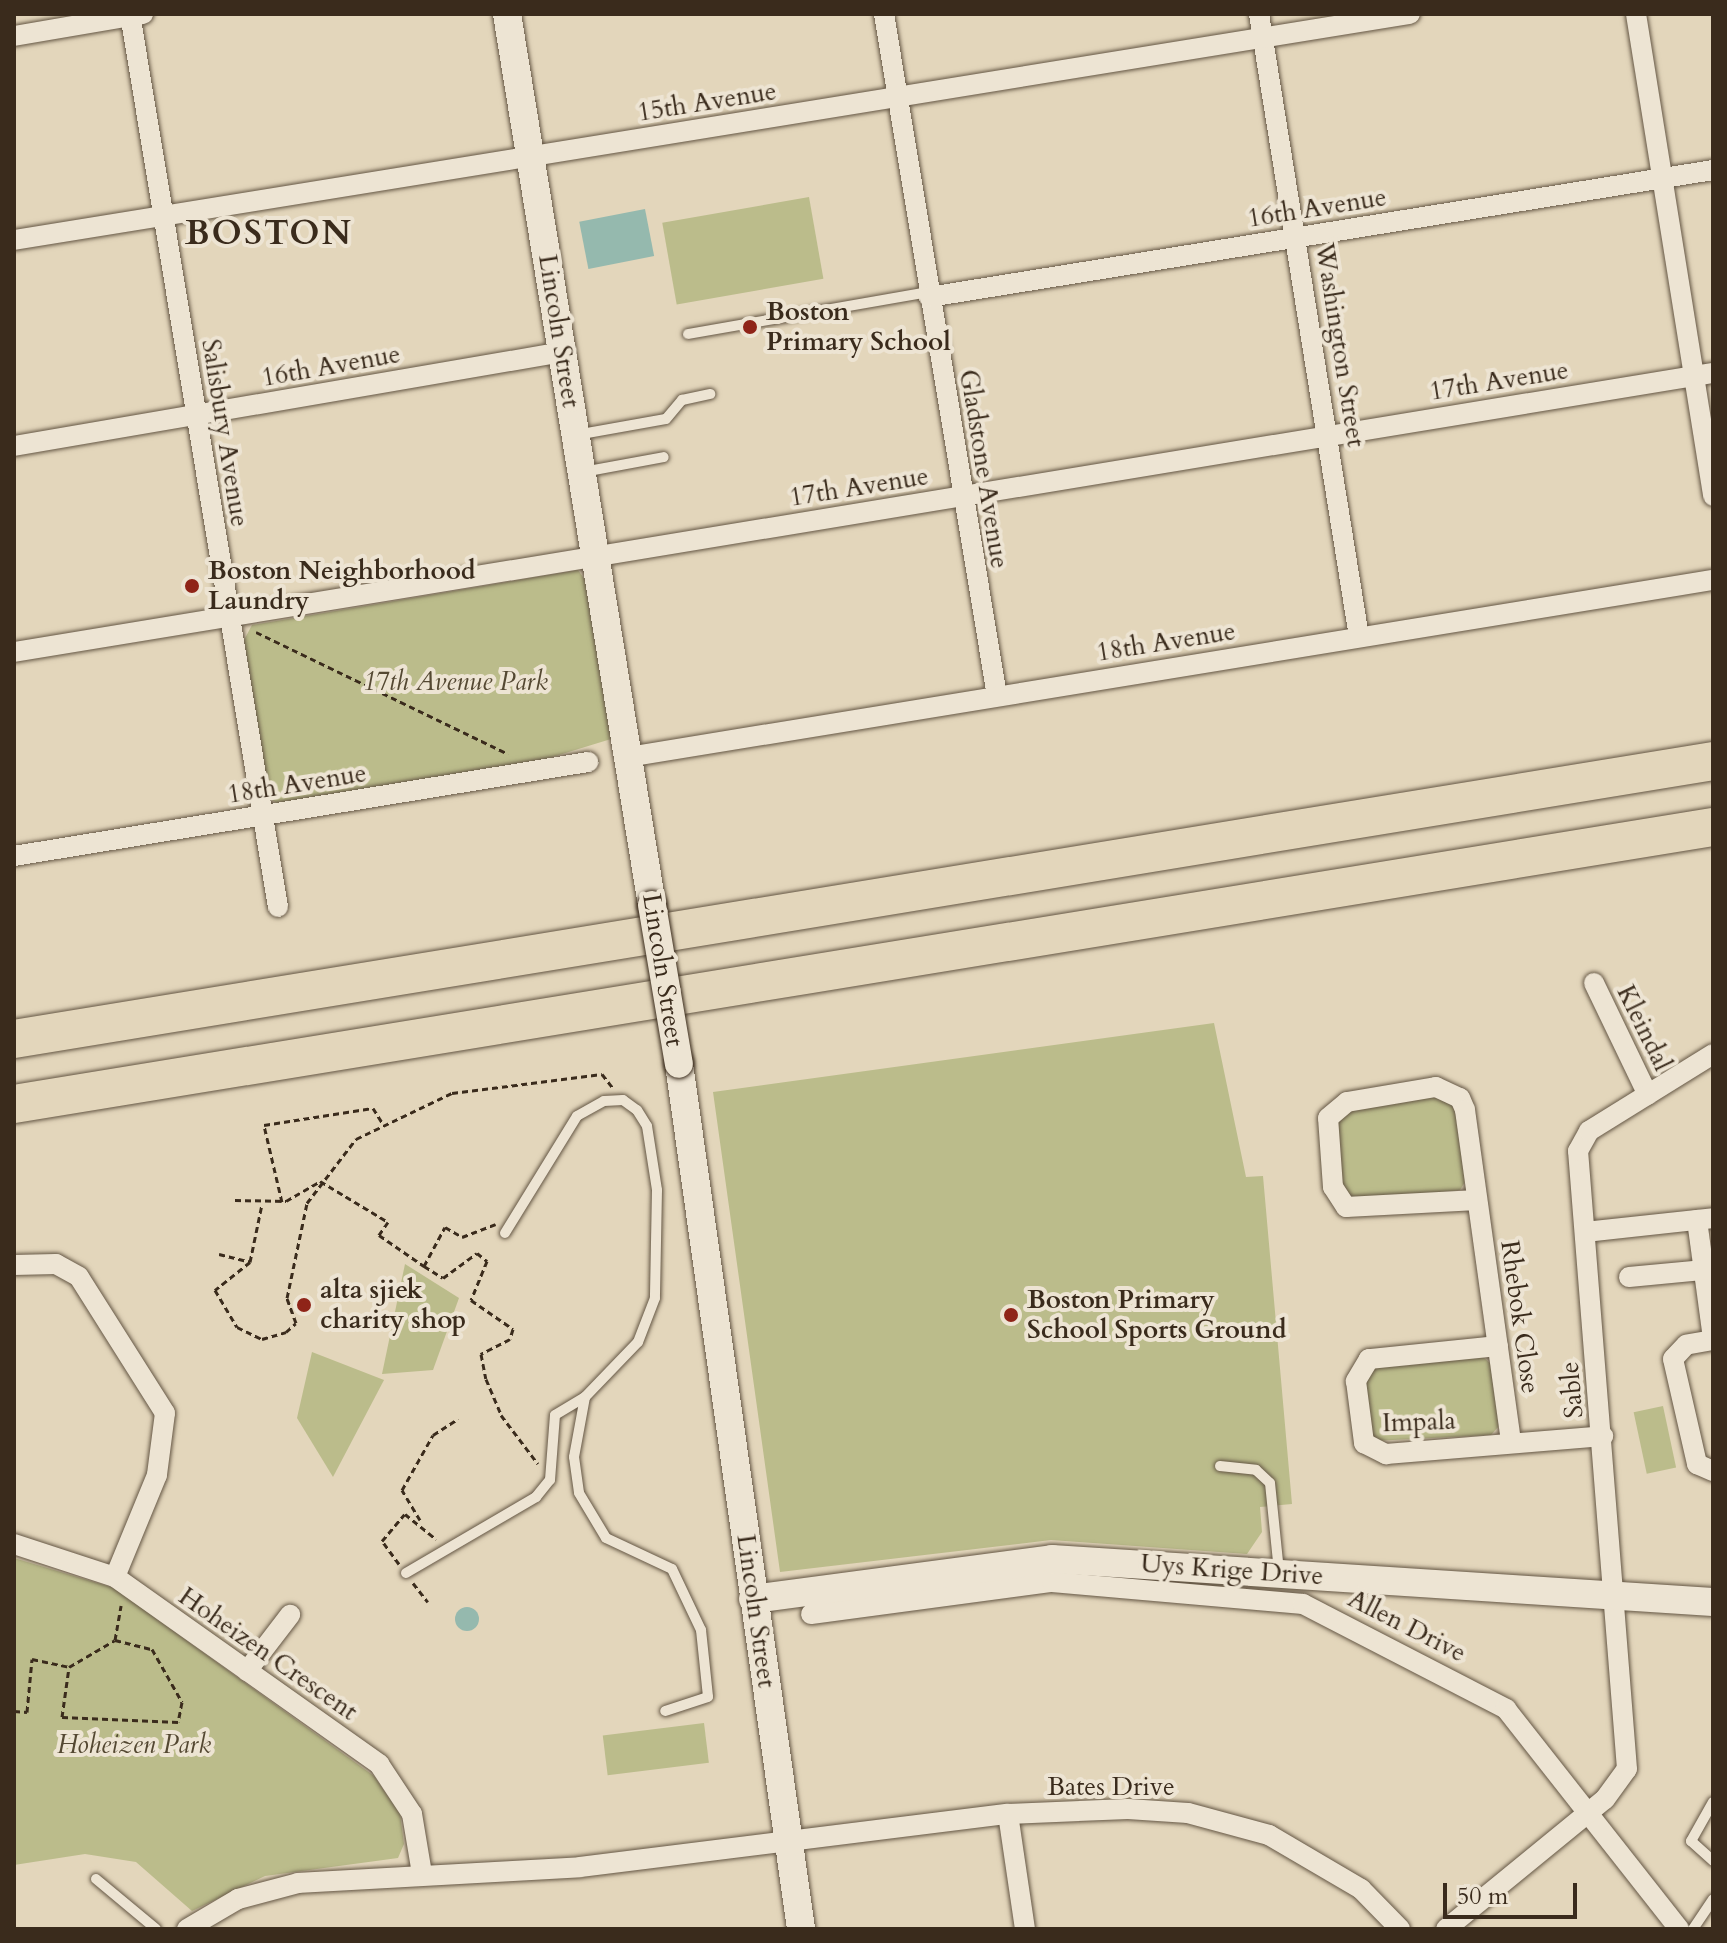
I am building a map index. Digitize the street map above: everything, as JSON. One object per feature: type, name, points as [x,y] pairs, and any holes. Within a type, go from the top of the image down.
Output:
[{"type":"highway","points":[[1362,818],[1713,735]]},
{"type":"highway","points":[[14,1039],[1713,761]]},
{"type":"highway","points":[[14,1104],[1713,827]]},
{"type":"highway","points":[[1469,866],[1554,871],[1713,853]]},
{"type":"street","name":"Lincoln Street","points":[[507,14],[679,1064],[801,1929]]},
{"type":"street","name":"Gladstone Avenue","points":[[884,14],[997,696]]},
{"type":"street","name":"Washington Street","points":[[1259,14],[1359,637]]},
{"type":"street","name":"15th Avenue","points":[[14,240],[1410,14]]},
{"type":"street","points":[[1636,14],[1662,179],[1704,375],[1713,496]]},
{"type":"street","points":[[14,36],[134,15]]},
{"type":"street","name":"Salisbury Avenue","points":[[134,15],[228,617],[278,907]]},
{"type":"street","name":"16th Avenue","points":[[929,295],[1713,170]]},
{"type":"street","name":"16th Avenue","points":[[14,446],[563,352]]},
{"type":"street","name":"17th Avenue","points":[[14,652],[595,554],[1704,375]]},
{"type":"street","name":"18th Avenue","points":[[628,757],[1713,580]]},
{"type":"street","name":"18th Avenue","points":[[14,856],[588,762]]},
{"type":"street","name":"Kleindal","points":[[1594,983],[1648,1095]]},
{"type":"street","name":"Kleindal","points":[[1580,1178],[1584,1137],[1713,1054]]},
{"type":"street","name":"Rhebok Close","points":[[1477,1200],[1346,1207],[1334,1192],[1328,1118],[1347,1102],[1450,1090],[1463,1104],[1477,1200],[1498,1346],[1511,1442]]},
{"type":"street","name":"Sable","points":[[1446,1929],[1592,1811],[1629,1760],[1580,1178]]},
{"type":"street","points":[[1585,1232],[1705,1219],[1713,1339],[1686,1345],[1673,1359],[1697,1464],[1713,1471]]},
{"type":"street","points":[[14,1265],[56,1264],[79,1277],[165,1413],[157,1475],[115,1577]]},
{"type":"street","points":[[1629,1277],[1708,1270]]},
{"type":"street","name":"Impala","points":[[1498,1346],[1369,1359],[1356,1376],[1360,1432],[1379,1453],[1603,1436]]},
{"type":"street","name":"Hoheizen Crescent","points":[[14,1544],[115,1577],[388,1774],[412,1814],[422,1874]]},
{"type":"street","name":"Uys Krige Drive","points":[[753,1599],[1052,1559],[1713,1602]]},
{"type":"street","name":"Allen Drive","points":[[811,1614],[1052,1582],[1288,1600],[1499,1704],[1592,1811],[1679,1929]]},
{"type":"street","points":[[247,1671],[290,1615]]},
{"type":"street","name":"Bates Drive","points":[[789,1842],[1008,1814],[1128,1809],[1232,1823],[1318,1859],[1400,1929]]},
{"type":"street","points":[[1008,1814],[1025,1929]]},
{"type":"street","points":[[187,1929],[277,1886],[422,1874],[580,1867],[789,1842]]},
{"type":"lane","points":[[688,334],[929,295]]},
{"type":"lane","points":[[576,435],[666,419],[682,400],[710,394]]},
{"type":"lane","points":[[581,472],[664,457]]},
{"type":"lane","points":[[406,1573],[536,1497],[550,1480],[555,1415],[585,1397],[638,1342],[655,1298],[657,1190],[647,1126],[623,1100],[589,1106],[566,1128],[505,1233]]},
{"type":"lane","points":[[585,1397],[574,1457],[579,1493],[606,1538],[672,1569],[701,1630],[708,1697],[665,1711]]},
{"type":"lane","points":[[1220,1466],[1256,1470],[1270,1483],[1279,1573]]},
{"type":"lane","points":[[1713,1802],[1691,1841],[1713,1861]]},
{"type":"lane","points":[[96,1879],[156,1929]]},
{"type":"lane","points":[[1693,1929],[1713,1899]]},
{"type":"path","points":[[252,630],[545,770]]},
{"type":"path","points":[[262,1204],[250,1262],[215,1290],[237,1327],[262,1339],[286,1332],[296,1323],[287,1298],[307,1203],[320,1181],[356,1139],[452,1093],[548,1078],[602,1074],[623,1100]]},
{"type":"path","points":[[282,1202],[264,1125],[373,1108],[383,1124]]},
{"type":"path","points":[[235,1200],[262,1204],[282,1202],[320,1181]]},
{"type":"path","points":[[320,1181],[388,1222],[379,1235],[443,1278],[477,1253],[487,1261],[471,1300],[513,1329],[510,1339],[481,1354],[486,1379],[501,1415],[550,1480]]},
{"type":"path","points":[[424,1266],[445,1227],[462,1237],[488,1224]]},
{"type":"path","points":[[219,1254],[250,1262]]},
{"type":"path","points":[[458,1419],[433,1435],[402,1490],[421,1523],[436,1539],[457,1527],[479,1533]]},
{"type":"path","points":[[398,1562],[382,1541],[405,1514],[421,1523]]},
{"type":"path","points":[[115,1640],[123,1600]]},
{"type":"path","points":[[14,1711],[27,1712],[32,1659],[69,1667],[115,1640],[152,1649],[182,1702],[178,1722],[62,1717],[69,1667]]},
{"type":"green space","points":[[809,197],[823,279],[677,305],[662,223]]},
{"type":"green space","name":"17th Avenue Park","points":[[578,570],[585,580],[611,739],[533,763],[277,803],[269,798],[244,640],[252,625]]},
{"type":"green space","name":"Boston Primary School Sports Ground","points":[[1214,1023],[1246,1177],[1263,1176],[1292,1504],[1260,1507],[1262,1532],[1247,1554],[1051,1540],[780,1572],[713,1092]]},
{"type":"green space","points":[[1440,1095],[1456,1105],[1465,1182],[1460,1190],[1361,1202],[1343,1193],[1335,1120],[1343,1111]]},
{"type":"green space","points":[[405,1264],[459,1298],[433,1370],[382,1374]]},
{"type":"green space","points":[[312,1352],[384,1380],[333,1477],[297,1418]]},
{"type":"green space","points":[[1483,1357],[1491,1364],[1499,1426],[1491,1435],[1373,1441],[1363,1383],[1374,1365]]},
{"type":"green space","points":[[1663,1406],[1676,1468],[1647,1474],[1634,1412]]},
{"type":"green space","name":"Hoheizen Park","points":[[14,1558],[114,1588],[374,1776],[400,1814],[404,1844],[398,1858],[265,1876],[192,1911],[136,1862],[85,1854],[14,1865]]},
{"type":"green space","points":[[704,1723],[709,1763],[608,1775],[603,1735]]},
{"type":"water","points":[[645,209],[654,256],[588,269],[579,222]]},
{"type":"water","points":[[467,1607],[478,1614],[479,1619],[472,1630],[467,1631],[456,1624],[455,1619],[462,1608]]},
{"type":"place","name":"Boston Primary School","points":[[750,327]]},
{"type":"place","name":"Boston Neighborhood Laundry","points":[[192,586]]},
{"type":"place","name":"alta sjiek charity shop","points":[[304,1305]]},
{"type":"place","name":"Boston Primary School Sports Ground","points":[[1011,1315]]},
{"type":"district","name":"BOSTON","points":[[269,234]]}]
